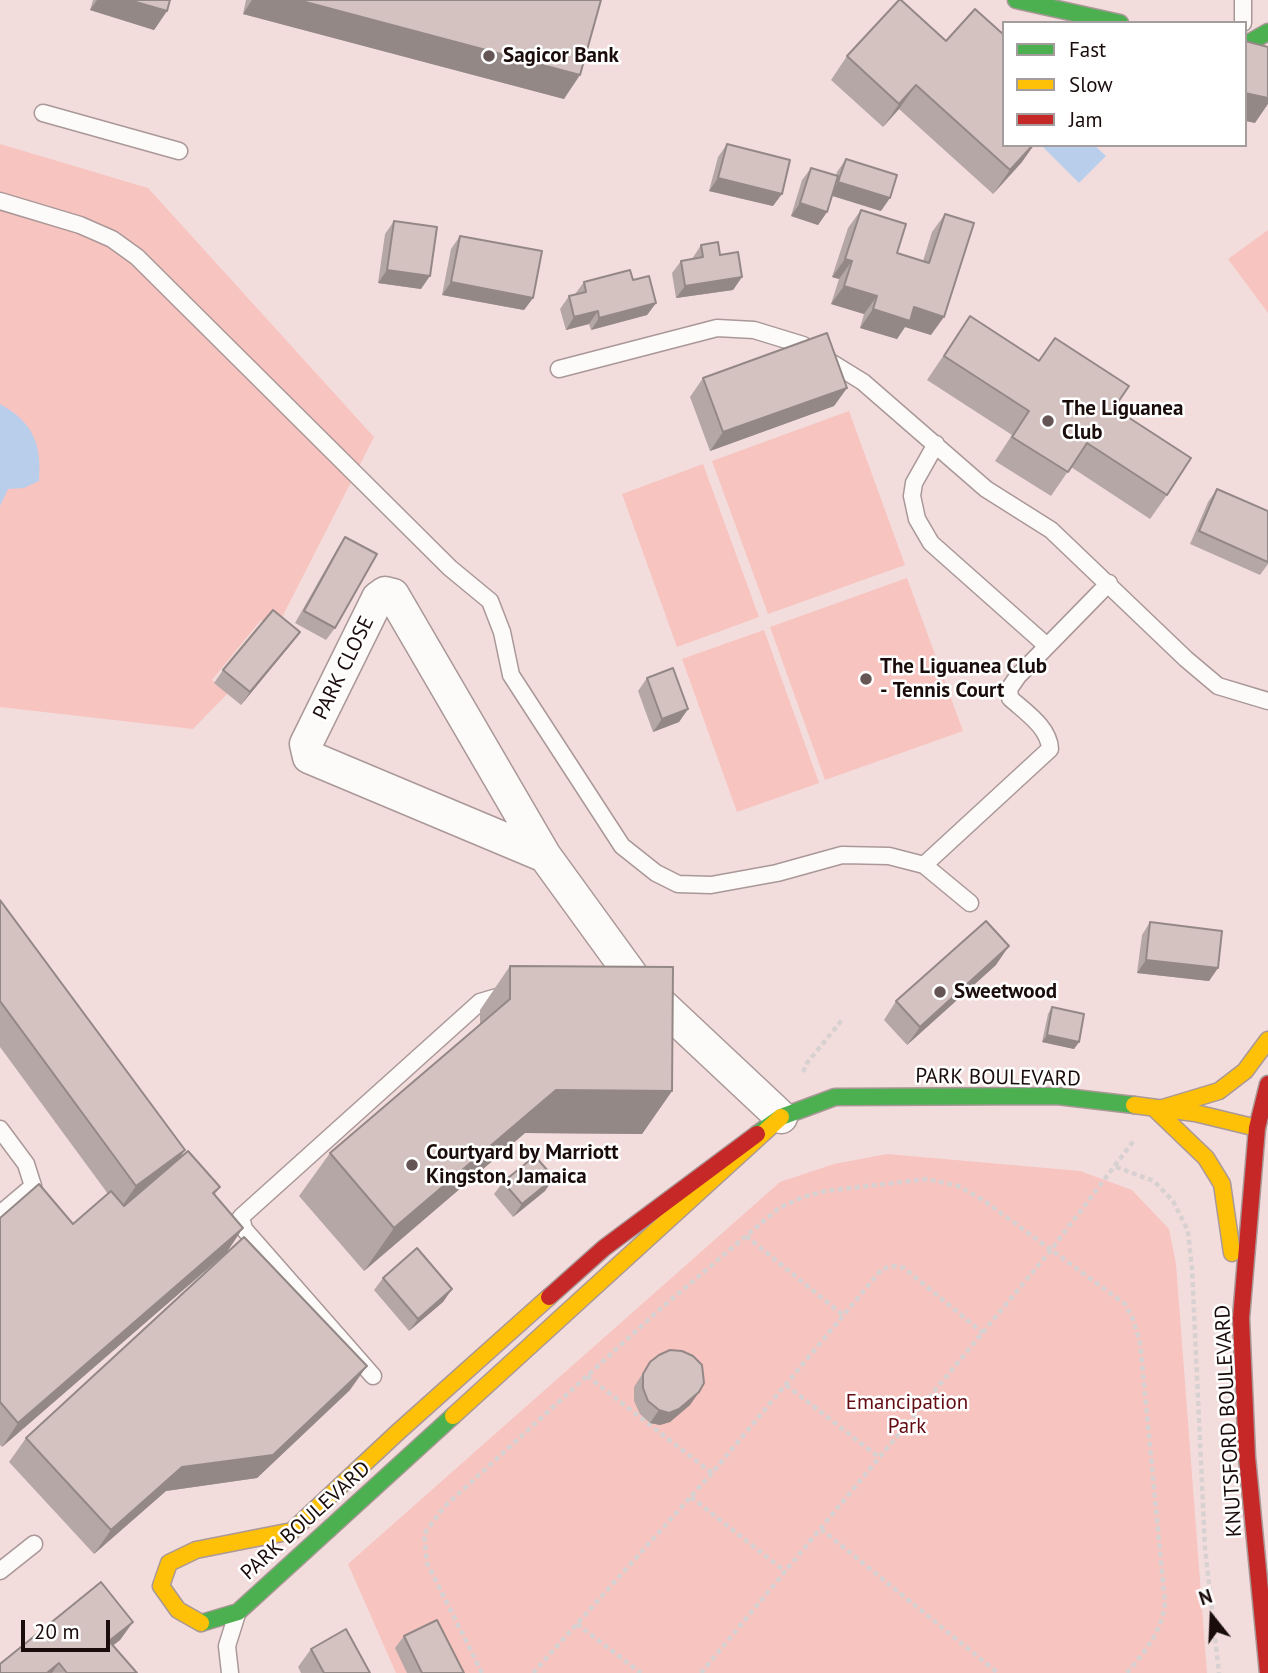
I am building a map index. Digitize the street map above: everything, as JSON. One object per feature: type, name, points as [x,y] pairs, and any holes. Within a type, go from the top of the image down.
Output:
[{"type":"street","points":[[1016,0],[1111,21]]},
{"type":"street","points":[[1247,40],[1268,32]]},
{"type":"street","name":"PARK CLOSE","points":[[545,856],[309,757],[306,744],[378,598],[384,593],[393,596],[545,856],[629,981],[781,1117]]},
{"type":"street","points":[[1241,1318],[1222,1184],[1206,1158],[1156,1110],[1219,1091],[1245,1071],[1268,1040]]},
{"type":"street","name":"KNUTSFORD BOULEVARD","points":[[1268,1084],[1257,1128],[1241,1318],[1247,1457],[1268,1673]]},
{"type":"street","name":"PARK BOULEVARD","points":[[781,1117],[238,1612],[199,1623],[178,1610],[161,1586],[169,1563],[195,1550],[292,1531],[398,1432],[604,1248],[781,1117],[835,1097],[1057,1096],[1195,1114],[1257,1128]]},
{"type":"lane","points":[[1243,0],[1243,21]]},
{"type":"lane","points":[[43,113],[179,151]]},
{"type":"lane","points":[[0,201],[79,225],[112,239],[137,257],[450,568],[489,601],[502,632],[511,675],[622,846],[656,873],[678,884],[711,885],[777,873],[842,855],[889,856],[924,865],[970,903]]},
{"type":"lane","points":[[559,369],[717,328],[754,330],[803,345],[863,382],[986,489],[1051,530],[1185,659],[1218,686],[1268,701]]},
{"type":"lane","points":[[936,444],[914,483],[912,496],[917,519],[931,543],[1047,646]]},
{"type":"lane","points":[[924,865],[1050,749],[1045,731],[1010,698],[1009,689],[1018,676],[1109,583]]},
{"type":"lane","points":[[373,1376],[244,1229],[242,1217],[480,1002],[498,995],[523,991]]},
{"type":"lane","points":[[0,1129],[26,1164],[33,1186],[0,1214]]},
{"type":"lane","points":[[0,1571],[34,1544]]},
{"type":"lane","points":[[230,1673],[227,1646],[238,1612]]},
{"type":"path","points":[[802,1074],[807,1063],[842,1020]]},
{"type":"path","points":[[701,1673],[1051,1250],[1156,1110]]},
{"type":"path","points":[[1115,1167],[1154,1181],[1173,1201],[1188,1231],[1205,1548],[1219,1673]]},
{"type":"path","points":[[482,1673],[427,1563],[424,1534],[444,1507],[587,1376],[779,1208],[803,1197],[826,1191],[927,1179],[958,1186],[983,1200],[1125,1304],[1132,1317],[1140,1342],[1165,1603],[1157,1635],[1127,1673]]},
{"type":"path","points":[[746,1236],[843,1315]]},
{"type":"path","points":[[533,1673],[712,1473],[882,1269],[894,1266],[904,1268],[983,1333]]},
{"type":"path","points":[[587,1376],[712,1473]]},
{"type":"path","points":[[786,1385],[880,1458]]},
{"type":"path","points":[[691,1497],[786,1572]]},
{"type":"path","points":[[821,1529],[998,1673]]},
{"type":"path","points":[[577,1624],[641,1673]]},
{"type":"green space","points":[[0,144],[148,188],[374,437],[275,631],[261,620],[212,680],[228,693],[193,729],[0,707]]},
{"type":"green space","points":[[1268,230],[1268,313],[1228,259]]},
{"type":"green space","points":[[849,411],[905,565],[768,614],[712,461]]},
{"type":"green space","points":[[703,464],[759,617],[677,647],[622,494]]},
{"type":"green space","name":"The Liguanea Club - Tennis Court","points":[[907,578],[963,731],[825,780],[770,627]]},
{"type":"green space","points":[[764,630],[819,783],[737,812],[682,659]]},
{"type":"green space","name":"Emancipation Park","points":[[887,1154],[1080,1171],[1132,1190],[1169,1229],[1176,1264],[1207,1673],[396,1673],[348,1564],[780,1182],[834,1164]]},
{"type":"water","points":[[1043,147],[1096,147],[1106,156],[1079,183]]},
{"type":"water","points":[[0,404],[20,418],[33,435],[40,468],[39,481],[24,488],[8,489],[0,506]]},
{"type":"building","points":[[129,0],[170,0],[167,11]]},
{"type":"building","points":[[298,0],[601,0],[580,75]]},
{"type":"building","points":[[899,0],[946,41],[975,9],[1002,33],[1002,147],[1031,147],[1010,170],[916,85],[899,104],[847,56]]},
{"type":"building","points":[[1247,42],[1268,47],[1268,98],[1247,93]]},
{"type":"building","points":[[727,144],[790,160],[782,194],[718,178]]},
{"type":"building","points":[[846,159],[897,175],[890,198],[838,182]]},
{"type":"building","points":[[811,168],[838,176],[827,212],[800,203]]},
{"type":"building","points":[[861,210],[906,224],[897,253],[929,263],[945,214],[974,223],[944,317],[914,307],[910,321],[873,309],[877,296],[844,286],[852,261],[845,259]]},
{"type":"building","points":[[394,221],[437,227],[430,276],[387,270]]},
{"type":"building","points":[[460,236],[542,251],[533,298],[451,282]]},
{"type":"building","points":[[718,242],[720,255],[738,252],[742,277],[685,286],[681,261],[703,257],[701,245]]},
{"type":"building","points":[[630,270],[633,280],[649,276],[656,303],[599,318],[598,311],[574,317],[569,296],[586,292],[584,282]]},
{"type":"building","points":[[970,316],[1039,361],[1055,338],[1129,386],[1114,408],[1191,458],[1167,495],[1087,443],[1068,472],[1012,437],[1029,411],[944,356]]},
{"type":"building","points":[[827,333],[847,388],[723,432],[703,378]]},
{"type":"building","points":[[1217,489],[1268,511],[1268,562],[1199,531]]},
{"type":"building","points":[[345,537],[377,554],[335,628],[304,611]]},
{"type":"building","points":[[273,610],[300,632],[250,692],[223,670]]},
{"type":"building","points":[[673,668],[688,709],[662,719],[647,678]]},
{"type":"building","points":[[0,900],[185,1150],[136,1186],[0,1001]]},
{"type":"building","name":"Sweetwood","points":[[986,921],[1009,946],[920,1027],[896,1001]]},
{"type":"building","points":[[1150,922],[1222,931],[1218,968],[1146,960]]},
{"type":"building","name":"Courtyard by Marriott Kingston, Jamaica","points":[[510,966],[673,967],[672,1091],[556,1090],[394,1228],[330,1153],[510,999]]},
{"type":"building","points":[[1052,1007],[1084,1014],[1079,1042],[1047,1035]]},
{"type":"building","points":[[188,1151],[220,1187],[213,1193],[243,1228],[18,1423],[0,1402],[0,1218],[39,1184],[73,1224],[111,1191],[124,1206]]},
{"type":"building","points":[[535,1156],[554,1178],[522,1204],[503,1182]]},
{"type":"building","points":[[244,1237],[367,1366],[273,1455],[182,1467],[111,1530],[26,1438]]},
{"type":"building","points":[[417,1248],[452,1289],[418,1319],[383,1278]]},
{"type":"building","points":[[670,1350],[693,1356],[702,1365],[704,1383],[699,1392],[679,1409],[669,1413],[659,1410],[648,1401],[643,1388],[643,1374],[650,1362]]},
{"type":"building","points":[[101,1582],[133,1622],[109,1641],[137,1673],[67,1673],[59,1663],[47,1673],[0,1673],[0,1664]]},
{"type":"building","points":[[437,1620],[464,1673],[422,1673],[404,1636]]},
{"type":"building","points":[[346,1629],[370,1673],[324,1673],[311,1649]]},
{"type":"traffic: fast","points":[[1016,0],[1111,21]]},
{"type":"traffic: fast","points":[[1247,44],[1268,32]]},
{"type":"traffic: fast","points":[[757,1134],[781,1117],[835,1097],[1057,1096],[1134,1105]]},
{"type":"traffic: fast","points":[[201,1623],[238,1612],[453,1416]]},
{"type":"traffic: slow","points":[[1232,1253],[1222,1184],[1206,1158],[1156,1110],[1219,1091],[1245,1071],[1268,1040]]},
{"type":"traffic: slow","points":[[1134,1105],[1195,1113],[1257,1128]]},
{"type":"traffic: slow","points":[[453,1416],[781,1117]]},
{"type":"traffic: slow","points":[[201,1623],[178,1610],[161,1586],[169,1563],[196,1550],[292,1531],[549,1297]]},
{"type":"traffic: jam","points":[[1268,1084],[1257,1128],[1241,1318],[1247,1457],[1268,1673]]},
{"type":"traffic: jam","points":[[549,1297],[604,1248],[757,1134]]},
{"type":"place","name":"Sagicor Bank","points":[[489,56]]},
{"type":"place","name":"The Liguanea Club","points":[[1048,421]]},
{"type":"place","name":"The Liguanea Club - Tennis Court","points":[[866,679]]},
{"type":"place","name":"Sweetwood","points":[[940,992]]},
{"type":"place","name":"Courtyard by Marriott Kingston, Jamaica","points":[[412,1165]]}]
